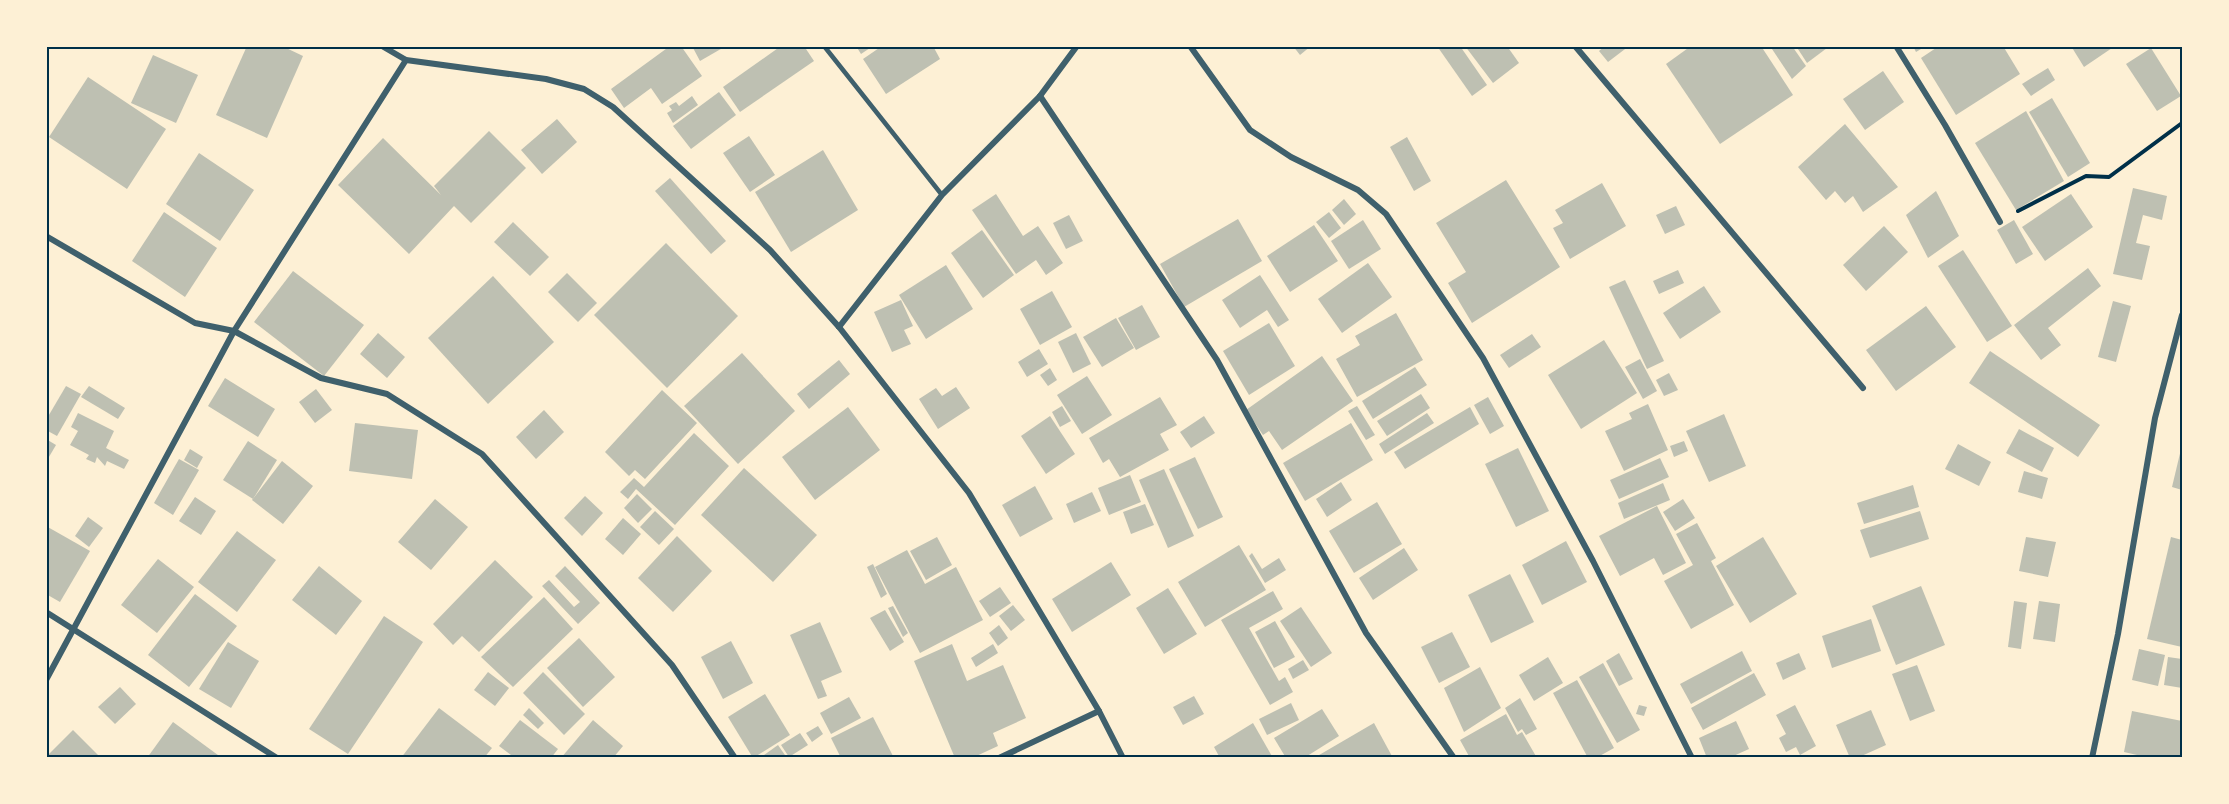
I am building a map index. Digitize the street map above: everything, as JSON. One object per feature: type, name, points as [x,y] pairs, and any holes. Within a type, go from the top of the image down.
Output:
[{"type":"street","points":[[382,46],[406,60],[467,66],[546,79],[584,89],[603,101],[770,250],[839,327],[969,493],[1099,711],[1124,758]]},
{"type":"street","points":[[839,327],[942,195],[1041,96],[1077,46]]},
{"type":"street","points":[[1190,46],[1250,130],[1291,157],[1358,190],[1386,214],[1483,358],[1593,561],[1692,758]]},
{"type":"street","points":[[1575,46],[1863,388]]},
{"type":"street","points":[[1896,46],[1945,125],[2000,222]]},
{"type":"street","points":[[46,680],[76,629],[234,331],[406,60]]},
{"type":"street","points":[[1041,96],[1216,360],[1366,633],[1454,758]]},
{"type":"street","points":[[46,236],[195,323],[234,331],[321,378],[371,388],[387,394],[482,454],[672,665],[735,758]]},
{"type":"street","points":[[2092,758],[2118,634],[2155,418],[2182,315]]},
{"type":"street","points":[[46,612],[276,758]]},
{"type":"street","points":[[999,758],[1099,711]]},
{"type":"lane","points":[[824,46],[942,195]]},
{"type":"path","points":[[2000,222],[2048,194],[2086,176],[2109,177],[2182,123]]},
{"type":"building","points":[[247,46],[282,46],[303,56],[267,138],[216,115]]},
{"type":"building","points":[[670,46],[681,46],[702,76],[662,104],[651,88],[624,108],[611,89]]},
{"type":"building","points":[[692,46],[726,46],[700,61]]},
{"type":"building","points":[[781,46],[804,46],[814,61],[740,112],[723,87]]},
{"type":"building","points":[[856,46],[873,46],[861,54]]},
{"type":"building","points":[[882,46],[933,46],[940,59],[886,94],[863,59]]},
{"type":"building","points":[[1293,46],[1311,46],[1300,55]]},
{"type":"building","points":[[1437,46],[1460,46],[1487,85],[1472,96]]},
{"type":"building","points":[[1465,46],[1507,46],[1519,63],[1493,83]]},
{"type":"building","points":[[1605,46],[1629,46],[1608,62],[1599,51]]},
{"type":"building","points":[[1691,46],[1761,46],[1793,95],[1720,144],[1666,64]]},
{"type":"building","points":[[1770,46],[1792,46],[1806,66],[1792,79]]},
{"type":"building","points":[[1796,46],[1825,46],[1827,48],[1807,63]]},
{"type":"building","points":[[1913,46],[1926,46],[1916,52]]},
{"type":"building","points":[[1939,46],[2003,46],[2020,74],[1956,115],[1921,58]]},
{"type":"building","points":[[2071,46],[2115,46],[2084,67]]},
{"type":"building","points":[[2151,48],[2181,96],[2157,111],[2126,64]]},
{"type":"building","points":[[153,55],[198,75],[176,123],[131,103]]},
{"type":"building","points":[[2048,68],[2055,80],[2031,96],[2022,84]]},
{"type":"building","points":[[1883,71],[1904,102],[1865,130],[1843,99]]},
{"type":"building","points":[[88,77],[166,129],[127,189],[49,137]]},
{"type":"building","points":[[719,92],[736,115],[691,149],[673,126]]},
{"type":"building","points":[[692,96],[698,105],[673,123],[667,113],[672,110],[669,106],[676,102],[679,106]]},
{"type":"building","points":[[2052,98],[2090,163],[2068,177],[2029,112]]},
{"type":"building","points":[[2026,111],[2064,181],[2016,210],[1975,143]]},
{"type":"building","points":[[557,119],[577,142],[542,174],[521,150]]},
{"type":"building","points":[[1845,124],[1898,187],[1863,212],[1853,196],[1845,203],[1835,191],[1826,200],[1798,167]]},
{"type":"building","points":[[489,131],[526,168],[471,223],[454,206],[409,254],[338,185],[383,138],[441,195],[434,186]]},
{"type":"building","points":[[749,136],[775,175],[750,192],[723,153]]},
{"type":"building","points":[[1407,137],[1431,181],[1414,191],[1390,147]]},
{"type":"building","points":[[823,150],[858,210],[791,252],[755,192]]},
{"type":"building","points":[[199,153],[254,190],[220,241],[166,204]]},
{"type":"building","points":[[670,178],[726,241],[711,254],[655,191]]},
{"type":"building","points":[[1506,180],[1560,267],[1472,323],[1448,283],[1466,272],[1436,223]]},
{"type":"building","points":[[1602,183],[1626,226],[1570,259],[1553,228],[1563,223],[1555,210]]},
{"type":"building","points":[[2133,188],[2167,196],[2162,220],[2143,215],[2136,243],[2150,246],[2142,280],[2113,274]]},
{"type":"building","points":[[1936,191],[1959,236],[1928,258],[1906,215]]},
{"type":"building","points":[[996,194],[1023,236],[1038,226],[1063,263],[1046,275],[1036,260],[1016,274],[972,210]]},
{"type":"building","points":[[2071,194],[2093,227],[2045,261],[2022,227]]},
{"type":"building","points":[[1344,199],[1356,214],[1344,225],[1332,210]]},
{"type":"building","points":[[1676,206],[1685,225],[1665,234],[1656,215]]},
{"type":"building","points":[[164,212],[217,248],[185,297],[132,261]]},
{"type":"building","points":[[1329,212],[1341,228],[1329,238],[1316,222]]},
{"type":"building","points":[[1069,215],[1083,241],[1066,249],[1053,223]]},
{"type":"building","points":[[1238,219],[1262,261],[1184,307],[1160,264]]},
{"type":"building","points":[[1363,220],[1381,249],[1349,269],[1331,241]]},
{"type":"building","points":[[2014,220],[2033,254],[2016,264],[1997,230]]},
{"type":"building","points":[[513,222],[549,257],[530,276],[494,242]]},
{"type":"building","points":[[1314,225],[1338,261],[1290,292],[1267,256]]},
{"type":"building","points":[[1884,226],[1908,252],[1866,291],[1843,265]]},
{"type":"building","points":[[982,230],[1014,275],[983,298],[951,253]]},
{"type":"building","points":[[666,243],[738,316],[667,388],[594,315]]},
{"type":"building","points":[[1963,250],[2012,326],[1987,342],[1938,266]]},
{"type":"building","points":[[1368,263],[1392,297],[1342,333],[1318,299]]},
{"type":"building","points":[[946,265],[973,309],[926,339],[899,295]]},
{"type":"building","points":[[2088,268],[2101,286],[2048,328],[2061,345],[2041,360],[2014,325]]},
{"type":"building","points":[[1678,270],[1684,283],[1659,294],[1653,281]]},
{"type":"building","points":[[293,271],[364,325],[324,376],[254,322]]},
{"type":"building","points":[[567,273],[597,303],[578,322],[548,292]]},
{"type":"building","points":[[1260,275],[1289,320],[1278,327],[1267,310],[1240,328],[1222,300]]},
{"type":"building","points":[[493,276],[554,342],[488,404],[428,338]]},
{"type":"building","points":[[1625,280],[1664,361],[1647,369],[1609,287]]},
{"type":"building","points":[[1704,286],[1721,312],[1680,339],[1663,313]]},
{"type":"building","points":[[1052,291],[1072,327],[1040,345],[1020,309]]},
{"type":"building","points":[[901,300],[913,326],[904,330],[911,344],[892,352],[874,312]]},
{"type":"building","points":[[2113,301],[2131,306],[2116,362],[2098,357]]},
{"type":"building","points":[[1142,305],[1160,337],[1136,350],[1118,318]]},
{"type":"building","points":[[1926,306],[1956,347],[1896,391],[1866,350]]},
{"type":"building","points":[[1396,313],[1423,360],[1357,397],[1336,359],[1360,345],[1355,336]]},
{"type":"building","points":[[1116,318],[1134,348],[1102,367],[1083,337]]},
{"type":"building","points":[[1269,323],[1295,366],[1249,395],[1223,351]]},
{"type":"building","points":[[378,333],[405,357],[387,378],[360,354]]},
{"type":"building","points":[[1076,333],[1091,364],[1073,373],[1058,342]]},
{"type":"building","points":[[1532,334],[1541,347],[1509,368],[1500,355]]},
{"type":"building","points":[[1604,340],[1637,393],[1581,429],[1548,375]]},
{"type":"building","points":[[1039,349],[1048,364],[1027,377],[1018,362]]},
{"type":"building","points":[[1990,351],[2100,425],[2078,457],[1969,383]]},
{"type":"building","points":[[742,353],[795,411],[738,464],[684,406]]},
{"type":"building","points":[[1322,356],[1353,401],[1282,450],[1269,431],[1263,435],[1246,410]]},
{"type":"building","points":[[1640,359],[1657,391],[1643,399],[1625,367]]},
{"type":"building","points":[[839,360],[850,374],[809,409],[797,394]]},
{"type":"building","points":[[1415,367],[1427,385],[1373,419],[1362,401]]},
{"type":"building","points":[[1050,368],[1057,380],[1048,386],[1040,375]]},
{"type":"building","points":[[1669,373],[1678,390],[1664,396],[1656,380]]},
{"type":"building","points":[[1087,376],[1112,415],[1082,434],[1057,395]]},
{"type":"building","points":[[225,378],[275,409],[258,437],[208,406]]},
{"type":"building","points":[[66,386],[81,394],[57,436],[46,430],[46,420]]},
{"type":"building","points":[[89,386],[125,408],[118,419],[81,397]]},
{"type":"building","points":[[956,387],[970,408],[938,429],[919,399],[936,388],[942,396]]},
{"type":"building","points":[[316,389],[332,410],[315,423],[299,402]]},
{"type":"building","points":[[662,390],[697,423],[645,479],[635,470],[629,476],[605,452]]},
{"type":"building","points":[[1421,394],[1430,408],[1387,436],[1377,421]]},
{"type":"building","points":[[1160,397],[1177,425],[1160,434],[1169,450],[1120,477],[1109,459],[1103,463],[1089,438]]},
{"type":"building","points":[[1488,397],[1504,426],[1490,434],[1474,405]]},
{"type":"building","points":[[1648,404],[1668,450],[1624,471],[1605,431],[1632,419],[1629,413]]},
{"type":"building","points":[[1062,406],[1071,421],[1060,427],[1052,412]]},
{"type":"building","points":[[1357,406],[1375,435],[1366,440],[1348,411]]},
{"type":"building","points":[[848,407],[880,450],[815,500],[782,457]]},
{"type":"building","points":[[1470,407],[1479,424],[1405,469],[1394,452]]},
{"type":"building","points":[[544,410],[564,432],[536,459],[516,437]]},
{"type":"building","points":[[78,413],[114,431],[106,448],[129,460],[124,469],[107,461],[105,466],[97,457],[95,463],[86,459],[89,455],[70,445],[78,431],[71,427]]},
{"type":"building","points":[[1427,413],[1434,423],[1385,454],[1379,444]]},
{"type":"building","points":[[1724,414],[1746,466],[1709,482],[1686,431]]},
{"type":"building","points":[[1050,416],[1075,454],[1046,474],[1021,436]]},
{"type":"building","points":[[1204,416],[1215,433],[1191,448],[1180,432]]},
{"type":"building","points":[[355,423],[418,430],[412,479],[349,471]]},
{"type":"building","points":[[1351,423],[1373,460],[1305,501],[1283,463]]},
{"type":"building","points":[[2019,429],[2054,448],[2042,472],[2006,453]]},
{"type":"building","points":[[694,433],[729,466],[675,525],[636,489],[628,499],[620,492],[634,478],[644,487]]},
{"type":"building","points":[[46,439],[56,445],[46,462]]},
{"type":"building","points":[[248,441],[277,460],[253,499],[223,480]]},
{"type":"building","points":[[1684,441],[1688,451],[1674,457],[1670,446]]},
{"type":"building","points":[[1958,444],[1991,462],[1979,486],[1945,469]]},
{"type":"building","points":[[2182,445],[2182,490],[2172,487]]},
{"type":"building","points":[[1518,448],[1549,511],[1516,527],[1485,464]]},
{"type":"building","points":[[190,449],[203,457],[197,468],[184,460]]},
{"type":"building","points":[[1195,457],[1223,517],[1198,529],[1169,469]]},
{"type":"building","points":[[1660,458],[1669,477],[1619,499],[1610,480]]},
{"type":"building","points":[[179,459],[199,470],[173,515],[154,503]]},
{"type":"building","points":[[282,461],[313,486],[283,524],[252,500]]},
{"type":"building","points":[[744,468],[817,535],[773,582],[701,515]]},
{"type":"building","points":[[1164,469],[1194,536],[1168,548],[1139,480]]},
{"type":"building","points":[[2024,471],[2048,478],[2042,499],[2018,492]]},
{"type":"building","points":[[1130,475],[1141,502],[1109,515],[1098,488]]},
{"type":"building","points":[[1341,482],[1352,500],[1327,517],[1316,499]]},
{"type":"building","points":[[1663,483],[1670,500],[1624,519],[1618,503]]},
{"type":"building","points":[[1913,485],[1919,507],[1864,524],[1857,503]]},
{"type":"building","points":[[1035,486],[1053,519],[1020,537],[1002,505]]},
{"type":"building","points":[[1092,492],[1101,511],[1074,523],[1066,504]]},
{"type":"building","points":[[637,494],[652,509],[638,523],[624,508]]},
{"type":"building","points":[[585,496],[603,513],[582,536],[564,518]]},
{"type":"building","points":[[195,497],[216,511],[201,535],[179,521]]},
{"type":"building","points":[[435,499],[468,527],[431,570],[398,542]]},
{"type":"building","points":[[1683,499],[1695,518],[1675,531],[1663,512]]},
{"type":"building","points":[[1377,502],[1402,544],[1354,573],[1329,531]]},
{"type":"building","points":[[1145,504],[1154,525],[1131,534],[1123,512]]},
{"type":"building","points":[[1657,506],[1686,563],[1663,575],[1654,558],[1620,576],[1599,536]]},
{"type":"building","points":[[655,511],[674,529],[659,545],[640,527]]},
{"type":"building","points":[[1920,511],[1929,539],[1870,558],[1860,530]]},
{"type":"building","points":[[88,517],[103,528],[89,547],[75,536]]},
{"type":"building","points":[[623,518],[641,534],[623,555],[605,539]]},
{"type":"building","points":[[1697,523],[1716,558],[1711,561],[1734,605],[1691,629],[1664,581],[1693,565],[1676,534]]},
{"type":"building","points":[[46,526],[90,551],[60,602],[46,594]]},
{"type":"building","points":[[237,531],[276,560],[237,612],[198,582]]},
{"type":"building","points":[[677,536],[712,571],[673,612],[638,578]]},
{"type":"building","points":[[937,537],[952,565],[926,580],[910,551]]},
{"type":"building","points":[[1763,537],[1797,594],[1750,623],[1716,566]]},
{"type":"building","points":[[2026,537],[2056,542],[2048,577],[2019,571]]},
{"type":"building","points":[[2171,537],[2182,540],[2182,647],[2147,639]]},
{"type":"building","points":[[1566,541],[1587,582],[1542,605],[1522,565]]},
{"type":"building","points":[[1239,545],[1266,590],[1205,627],[1178,582]]},
{"type":"building","points":[[1404,548],[1418,570],[1373,600],[1359,578]]},
{"type":"building","points":[[907,550],[925,584],[956,567],[983,620],[920,653],[875,567]]},
{"type":"building","points":[[1252,553],[1262,569],[1279,558],[1286,570],[1265,583],[1249,556]]},
{"type":"building","points":[[158,559],[194,587],[157,633],[121,605]]},
{"type":"building","points":[[495,560],[533,597],[479,652],[462,636],[453,645],[433,624]]},
{"type":"building","points":[[1111,562],[1131,595],[1072,632],[1052,599]]},
{"type":"building","points":[[873,564],[887,594],[881,598],[867,567]]},
{"type":"building","points":[[319,566],[362,601],[336,635],[292,600]]},
{"type":"building","points":[[565,566],[600,603],[578,624],[542,586],[549,580],[574,607],[580,602],[555,576]]},
{"type":"building","points":[[1510,574],[1534,622],[1491,643],[1468,595]]},
{"type":"building","points":[[1921,586],[1945,645],[1896,665],[1872,606]]},
{"type":"building","points":[[1000,587],[1011,603],[990,617],[979,601]]},
{"type":"building","points":[[1168,588],[1197,634],[1164,654],[1136,608]]},
{"type":"building","points":[[1273,591],[1283,609],[1249,628],[1279,681],[1285,677],[1293,692],[1270,705],[1221,620]]},
{"type":"building","points":[[195,594],[237,626],[189,687],[148,655]]},
{"type":"building","points":[[544,597],[573,629],[513,687],[481,657]]},
{"type":"building","points":[[2014,601],[2027,603],[2021,649],[2008,647]]},
{"type":"building","points":[[2039,601],[2060,604],[2055,642],[2033,639]]},
{"type":"building","points":[[1013,605],[1025,620],[1011,631],[999,616]]},
{"type":"building","points":[[893,606],[908,633],[903,637],[888,608]]},
{"type":"building","points":[[1301,607],[1332,653],[1311,667],[1280,621]]},
{"type":"building","points":[[885,610],[904,642],[890,651],[870,618]]},
{"type":"building","points":[[384,616],[423,642],[348,754],[309,729]]},
{"type":"building","points":[[1871,619],[1881,651],[1832,668],[1822,636]]},
{"type":"building","points":[[1275,621],[1295,657],[1274,668],[1255,632]]},
{"type":"building","points":[[820,622],[842,672],[821,681],[827,696],[818,699],[790,635]]},
{"type":"building","points":[[999,625],[1008,638],[998,646],[989,633]]},
{"type":"building","points":[[1452,632],[1470,667],[1439,683],[1421,647]]},
{"type":"building","points":[[579,638],[615,677],[583,707],[547,668]]},
{"type":"building","points":[[731,641],[753,683],[723,699],[701,657]]},
{"type":"building","points":[[228,642],[259,661],[231,708],[199,689]]},
{"type":"building","points":[[952,644],[967,681],[1003,665],[1026,718],[993,733],[998,746],[972,758],[955,758],[914,661]]},
{"type":"building","points":[[993,644],[998,653],[976,667],[971,658]]},
{"type":"building","points":[[2139,649],[2165,655],[2158,686],[2132,680]]},
{"type":"building","points":[[1742,651],[1752,671],[1691,704],[1680,684]]},
{"type":"building","points":[[1619,653],[1633,679],[1619,686],[1606,661]]},
{"type":"building","points":[[1799,653],[1806,669],[1783,680],[1776,663]]},
{"type":"building","points":[[1548,657],[1563,683],[1534,701],[1519,675]]},
{"type":"building","points":[[2168,657],[2182,659],[2182,688],[2164,685]]},
{"type":"building","points":[[1303,660],[1309,670],[1293,679],[1288,669]]},
{"type":"building","points":[[1603,663],[1640,730],[1617,743],[1579,677]]},
{"type":"building","points":[[1917,665],[1935,711],[1910,721],[1892,674]]},
{"type":"building","points":[[1480,667],[1501,708],[1464,732],[1444,688]]},
{"type":"building","points":[[488,672],[509,688],[495,706],[474,690]]},
{"type":"building","points":[[543,672],[585,714],[564,735],[523,693]]},
{"type":"building","points":[[1754,673],[1766,695],[1703,730],[1691,708]]},
{"type":"building","points":[[1577,680],[1614,748],[1596,758],[1588,758],[1553,693]]},
{"type":"building","points":[[120,687],[136,704],[115,724],[98,707]]},
{"type":"building","points":[[765,694],[790,735],[753,758],[728,717]]},
{"type":"building","points":[[1194,696],[1204,714],[1183,725],[1173,707]]},
{"type":"building","points":[[849,697],[861,718],[831,734],[820,713]]},
{"type":"building","points":[[1520,698],[1537,729],[1526,735],[1522,729],[1518,732],[1505,708]]},
{"type":"building","points":[[1291,703],[1299,720],[1267,735],[1259,719]]},
{"type":"building","points":[[1639,705],[1647,707],[1644,716],[1636,714]]},
{"type":"building","points":[[1795,705],[1816,746],[1800,755],[1796,747],[1786,752],[1779,738],[1786,734],[1776,715]]},
{"type":"building","points":[[439,708],[492,748],[484,758],[401,758]]},
{"type":"building","points":[[529,708],[544,723],[538,729],[523,715]]},
{"type":"building","points":[[1322,709],[1339,736],[1304,758],[1286,758],[1274,738]]},
{"type":"building","points":[[1871,710],[1886,745],[1857,758],[1850,758],[1836,725]]},
{"type":"building","points":[[2132,711],[2182,721],[2182,758],[2150,758],[2124,752]]},
{"type":"building","points":[[1506,714],[1517,735],[1522,732],[1537,758],[1470,758],[1460,740]]},
{"type":"building","points":[[873,717],[894,758],[841,758],[831,738]]},
{"type":"building","points":[[520,720],[558,749],[551,758],[515,758],[499,746]]},
{"type":"building","points":[[593,720],[623,746],[613,758],[561,758]]},
{"type":"building","points":[[1736,721],[1749,749],[1729,758],[1707,758],[1699,738]]},
{"type":"building","points":[[173,722],[222,758],[147,758]]},
{"type":"building","points":[[1253,723],[1273,758],[1220,758],[1214,747]]},
{"type":"building","points":[[1374,723],[1393,758],[1314,758]]},
{"type":"building","points":[[818,726],[823,734],[812,742],[806,733]]},
{"type":"building","points":[[73,730],[101,758],[50,758],[48,755]]},
{"type":"building","points":[[800,733],[808,745],[789,757],[781,745]]},
{"type":"building","points":[[778,745],[787,758],[760,758]]}]
